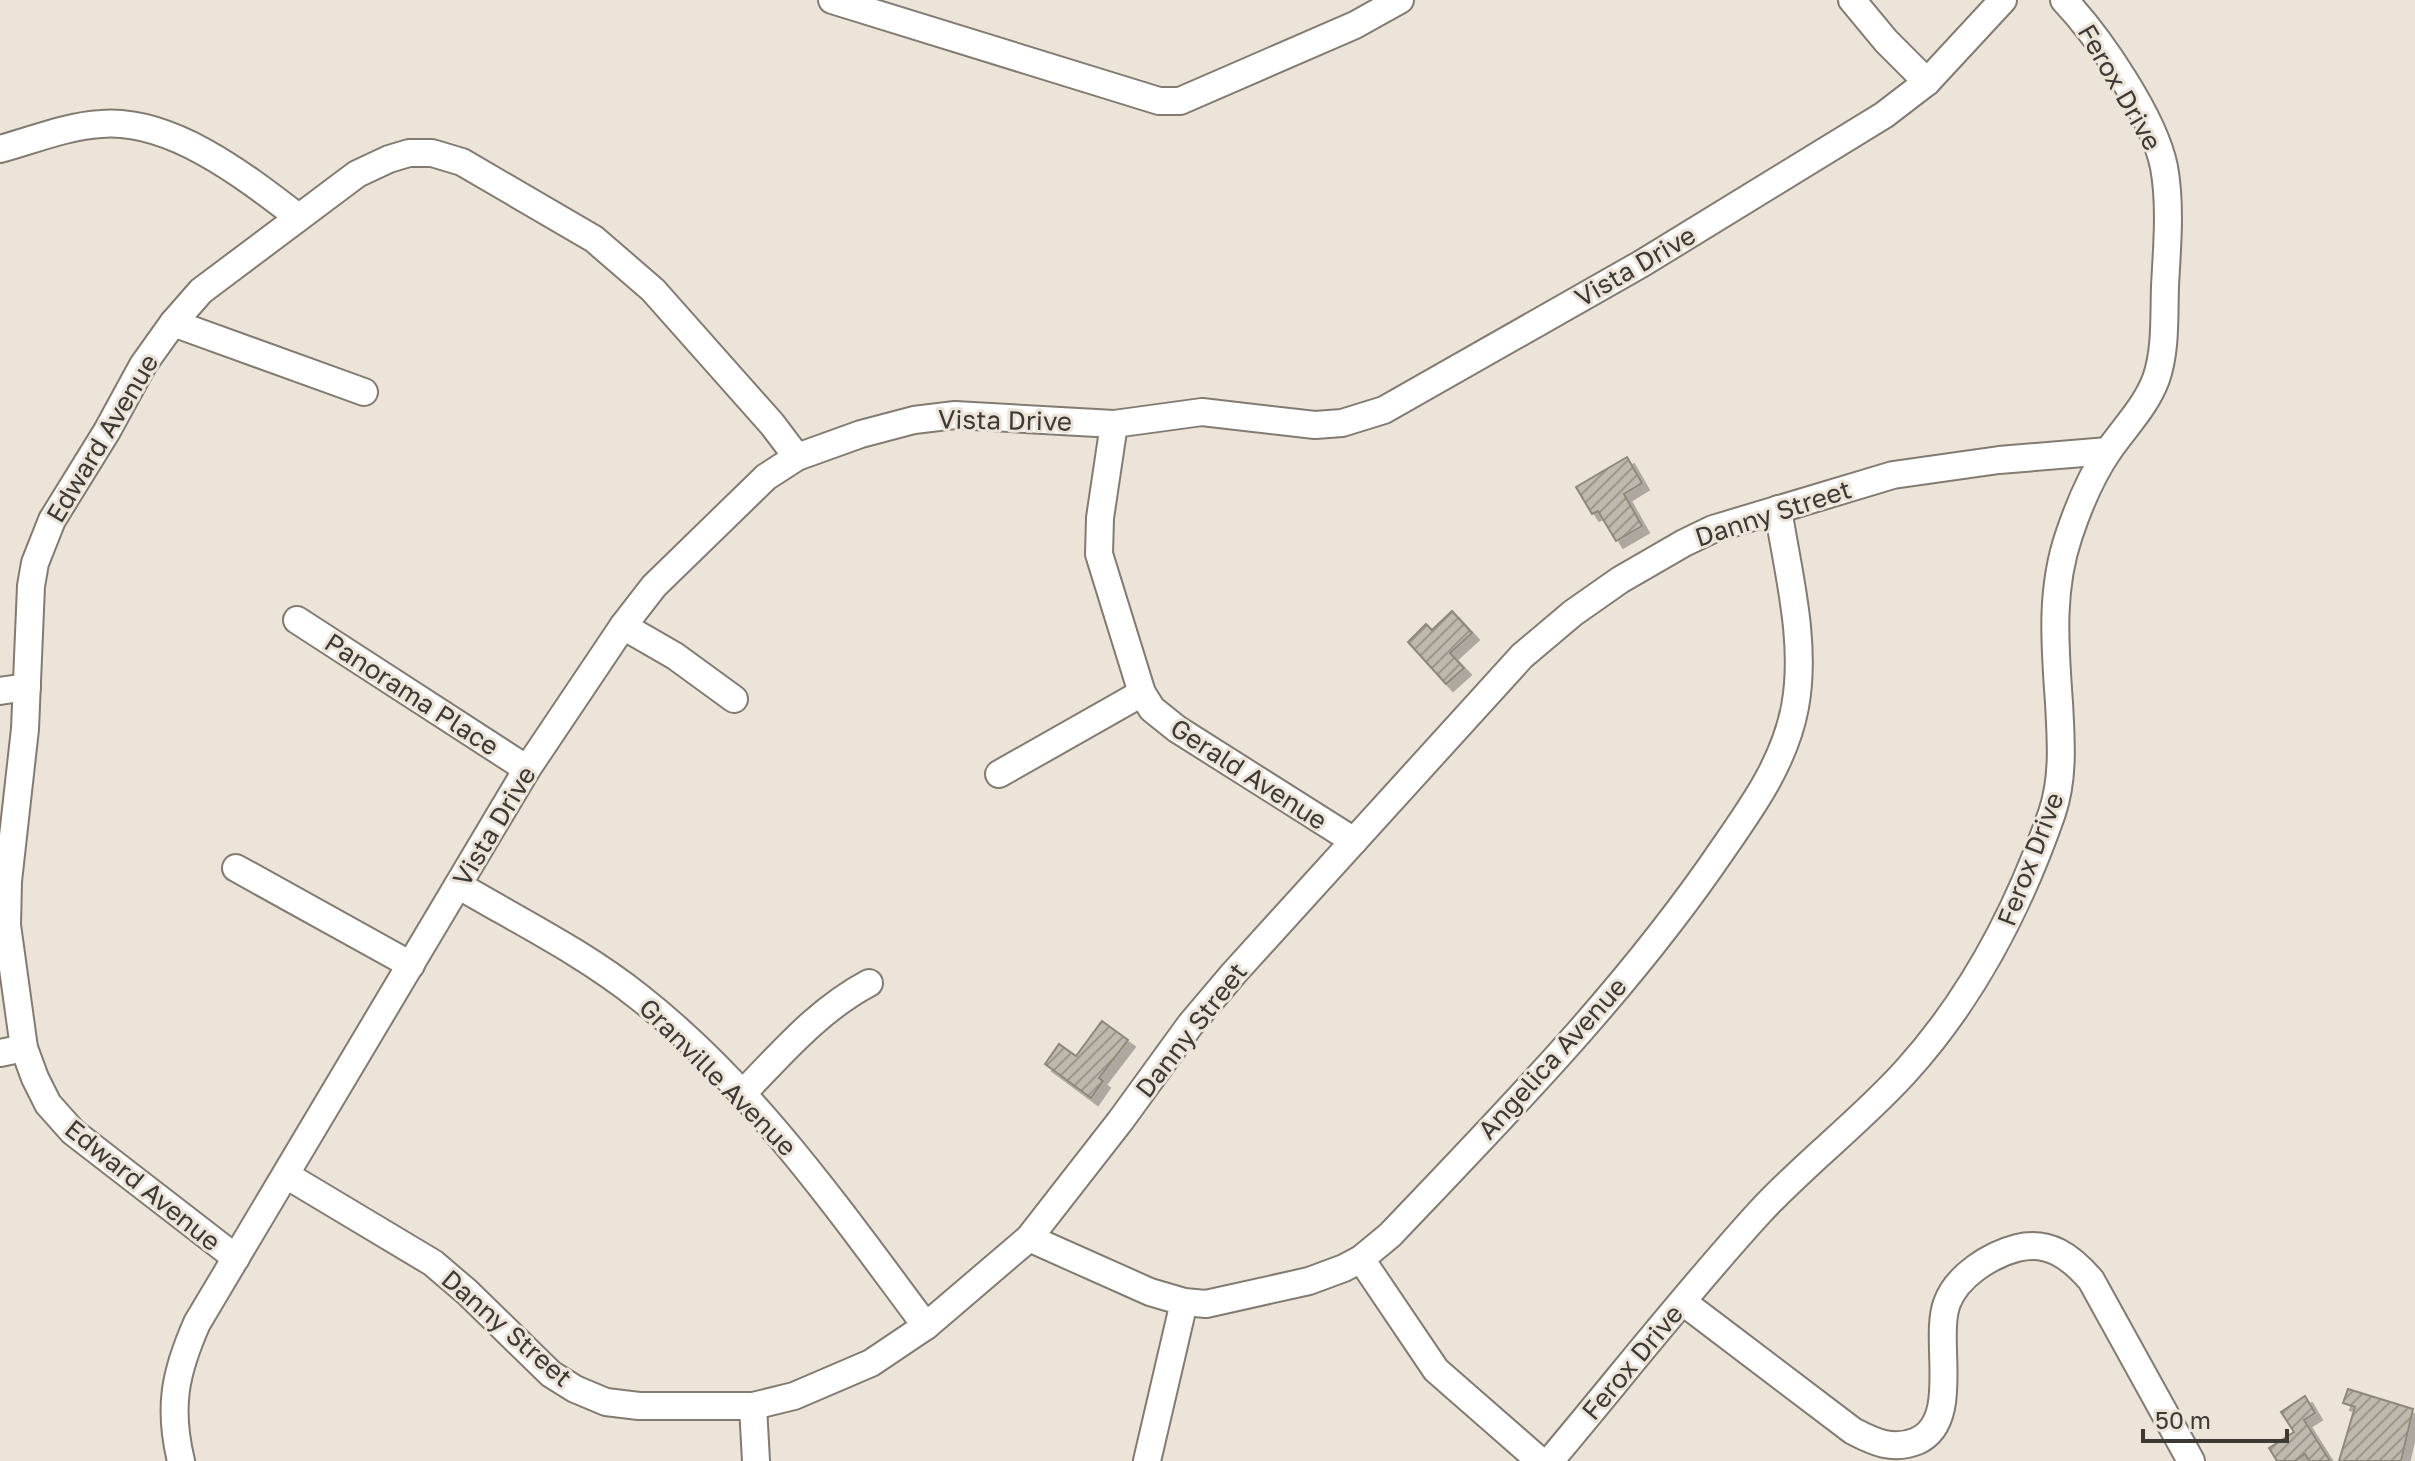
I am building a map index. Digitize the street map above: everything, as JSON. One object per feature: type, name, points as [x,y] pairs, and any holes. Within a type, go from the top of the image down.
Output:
[{"type":"street","points":[[832,0],[1159,101],[1180,101],[1342,31],[1400,0]]},
{"type":"street","points":[[1852,0],[1886,41],[1927,82]]},
{"type":"street","name":"Vista Drive","points":[[181,1461],[177,1442],[176,1383],[182,1358],[197,1323],[527,769],[623,626],[654,586],[766,477],[797,457],[861,434],[914,420],[955,415],[1114,424],[1202,412],[1315,425],[1342,423],[1384,410],[1641,264],[1884,115],[1927,82],[2003,0]]},
{"type":"street","name":"Ferox Drive","points":[[1550,1461],[1761,1210],[1880,1098],[1922,1053],[1961,1000],[2001,935],[2045,832],[2058,794],[2062,756],[2054,629],[2061,559],[2080,504],[2108,451],[2147,398],[2159,369],[2166,265],[2166,185],[2159,151],[2143,116],[2098,39],[2064,0]]},
{"type":"street","points":[[0,149],[101,124],[127,125],[186,144],[234,169],[298,217]]},
{"type":"street","name":"Edward Avenue","points":[[236,1258],[73,1132],[48,1104],[35,1078],[12,1050],[7,925],[11,758],[27,687],[31,586],[40,548],[52,520],[143,365],[201,291],[298,217],[357,174],[409,153],[432,153],[483,172],[594,239],[625,264],[673,312],[772,424],[797,457]]},
{"type":"street","points":[[173,323],[364,392]]},
{"type":"street","name":"Gerald Avenue","points":[[1114,424],[1100,518],[1099,554],[1142,693],[1152,709],[1198,744],[1354,841]]},
{"type":"street","name":"Danny Street","points":[[286,1175],[433,1263],[551,1374],[575,1389],[606,1402],[639,1406],[753,1406],[794,1396],[830,1382],[871,1363],[926,1326],[1029,1238],[1190,1025],[1522,656],[1573,613],[1620,580],[1684,543],[1713,529],[1778,509],[1893,475],[1999,460],[2108,451]]},
{"type":"street","name":"Angelica Avenue","points":[[1029,1238],[1150,1292],[1184,1302],[1206,1304],[1309,1281],[1344,1268],[1361,1259],[1390,1235],[1653,945],[1706,874],[1770,779],[1785,746],[1795,706],[1798,662],[1797,628],[1778,509]]},
{"type":"street","name":"Panorama Place","points":[[297,620],[527,769]]},
{"type":"street","points":[[623,626],[675,656],[734,699]]},
{"type":"street","points":[[0,691],[27,687]]},
{"type":"street","points":[[999,774],[1142,693]]},
{"type":"street","points":[[236,868],[411,965]]},
{"type":"street","name":"Granville Avenue","points":[[458,885],[589,961],[638,995],[676,1027],[742,1094],[832,1198],[926,1326]]},
{"type":"street","points":[[742,1094],[814,1021],[835,1003],[869,983]]},
{"type":"street","points":[[1683,1302],[1853,1431],[1879,1444],[1898,1446],[1927,1435],[1942,1403],[1942,1318],[1948,1299],[1978,1266],[2004,1252],[2030,1245],[2055,1250],[2075,1261],[2091,1280],[2191,1461]]},
{"type":"street","points":[[1361,1259],[1436,1370],[1540,1461]]},
{"type":"street","points":[[1147,1461],[1184,1302]]},
{"type":"street","points":[[753,1406],[756,1461]]},
{"type":"building","points":[[1627,457],[1642,483],[1624,494],[1642,526],[1616,541],[1598,511],[1592,514],[1576,487]]},
{"type":"building","points":[[1452,611],[1472,633],[1450,653],[1464,668],[1446,684],[1408,642],[1426,624],[1432,630]]},
{"type":"building","points":[[1102,1021],[1128,1040],[1099,1078],[1103,1081],[1091,1098],[1045,1064],[1059,1044],[1076,1056]]},
{"type":"building","points":[[2348,1389],[2413,1409],[2401,1461],[2339,1461],[2355,1407],[2343,1403]]},
{"type":"building","points":[[2305,1396],[2315,1413],[2304,1420],[2330,1461],[2309,1461],[2305,1454],[2295,1461],[2277,1461],[2269,1448],[2294,1432],[2281,1412]]}]
